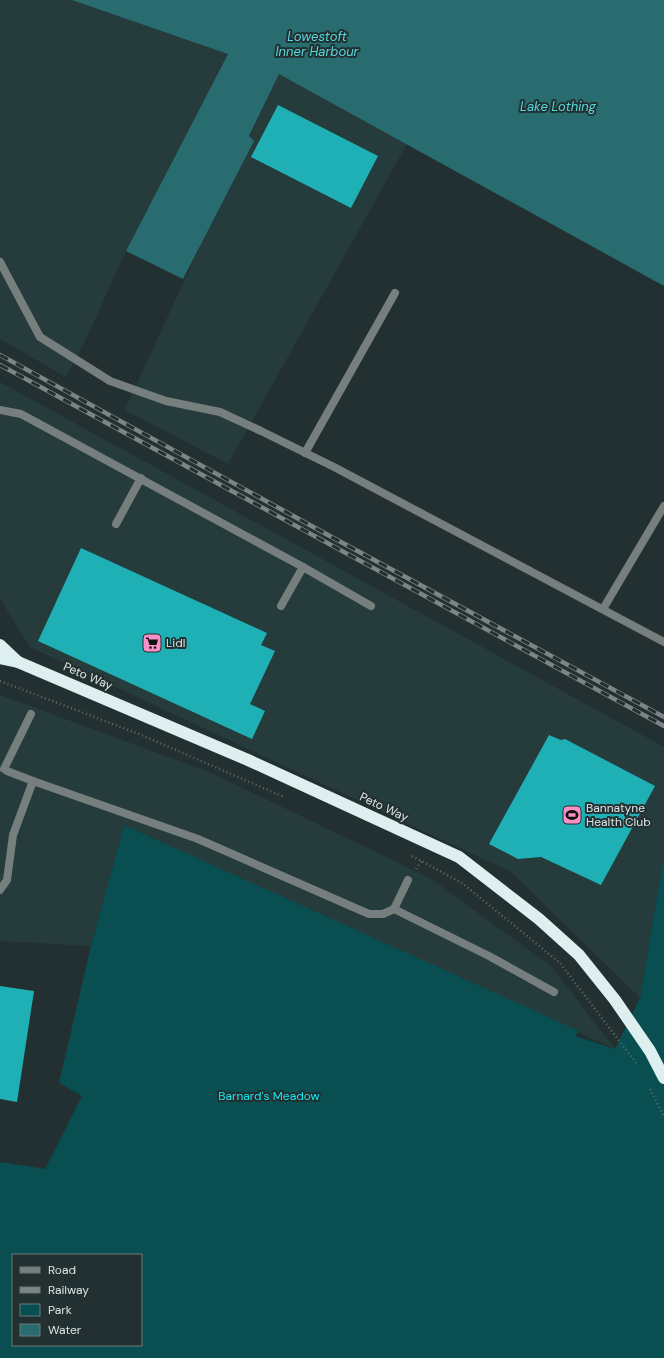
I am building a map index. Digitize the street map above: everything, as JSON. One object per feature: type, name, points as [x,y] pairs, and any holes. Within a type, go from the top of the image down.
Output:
[{"type":"highway","name":"Peto Way","points":[[0,645],[18,662]]},
{"type":"highway","name":"Peto Way","points":[[0,658],[18,662],[248,760],[459,857],[539,919],[579,956],[616,1000],[650,1051],[664,1078]]},
{"type":"street","points":[[0,262],[40,337],[110,380],[166,401],[220,412],[261,431],[664,642]]},
{"type":"street","points":[[305,453],[395,293]]},
{"type":"street","points":[[0,410],[21,414],[303,566],[371,606]]},
{"type":"street","points":[[116,524],[141,478]]},
{"type":"street","points":[[603,609],[664,506]]},
{"type":"street","points":[[281,606],[303,566]]},
{"type":"street","points":[[31,714],[4,769],[33,781],[198,839],[369,914],[383,914],[394,910],[408,880]]},
{"type":"street","points":[[0,890],[7,880],[13,835],[33,781]]},
{"type":"street","points":[[394,910],[489,956],[554,992]]},
{"type":"path","points":[[0,680],[139,734],[288,799]]},
{"type":"path","points":[[409,854],[462,884],[560,963],[640,1069]]},
{"type":"path","points":[[647,1083],[664,1117]]},
{"type":"shaded area","points":[[0,0],[85,0],[228,54],[126,251],[84,343],[66,377],[0,339]]},
{"type":"shaded area","points":[[279,73],[407,144],[228,464],[125,410]]},
{"type":"shaded area","points":[[0,382],[664,747],[664,854],[640,998],[511,872],[30,647],[0,599]]},
{"type":"shaded area","points":[[0,695],[209,772],[430,878],[551,966],[615,1049],[124,825],[91,946],[0,941]]},
{"type":"green space","name":"Barnard's Meadow","points":[[124,825],[579,1031],[575,1036],[615,1049],[640,998],[664,854],[664,1358],[0,1358],[0,1162],[45,1169],[82,1096],[59,1083],[91,946]]},
{"type":"water","name":"Lake Lothing","points":[[72,0],[664,0],[664,286],[279,74],[249,136],[254,141],[183,279],[126,251],[228,54]]},
{"type":"building","points":[[278,105],[378,156],[351,208],[251,157]]},
{"type":"building","name":"Lidl","points":[[81,548],[267,633],[261,645],[275,651],[250,704],[265,711],[252,739],[38,641]]},
{"type":"building","name":"Bannatyne Health Club","points":[[549,735],[561,740],[565,739],[655,786],[601,885],[541,857],[518,859],[489,844]]},
{"type":"building","points":[[0,986],[34,991],[17,1102],[0,1099]]},
{"type":"railway","points":[[0,355],[664,717]]},
{"type":"railway","points":[[0,365],[664,726]]},
{"type":"place","name":"Lidl","points":[[152,643]]},
{"type":"place","name":"Bannatyne Health Club","points":[[572,815]]},
{"type":"water label","name":"Lowestoft Inner Harbour","points":[[317,44]]}]
